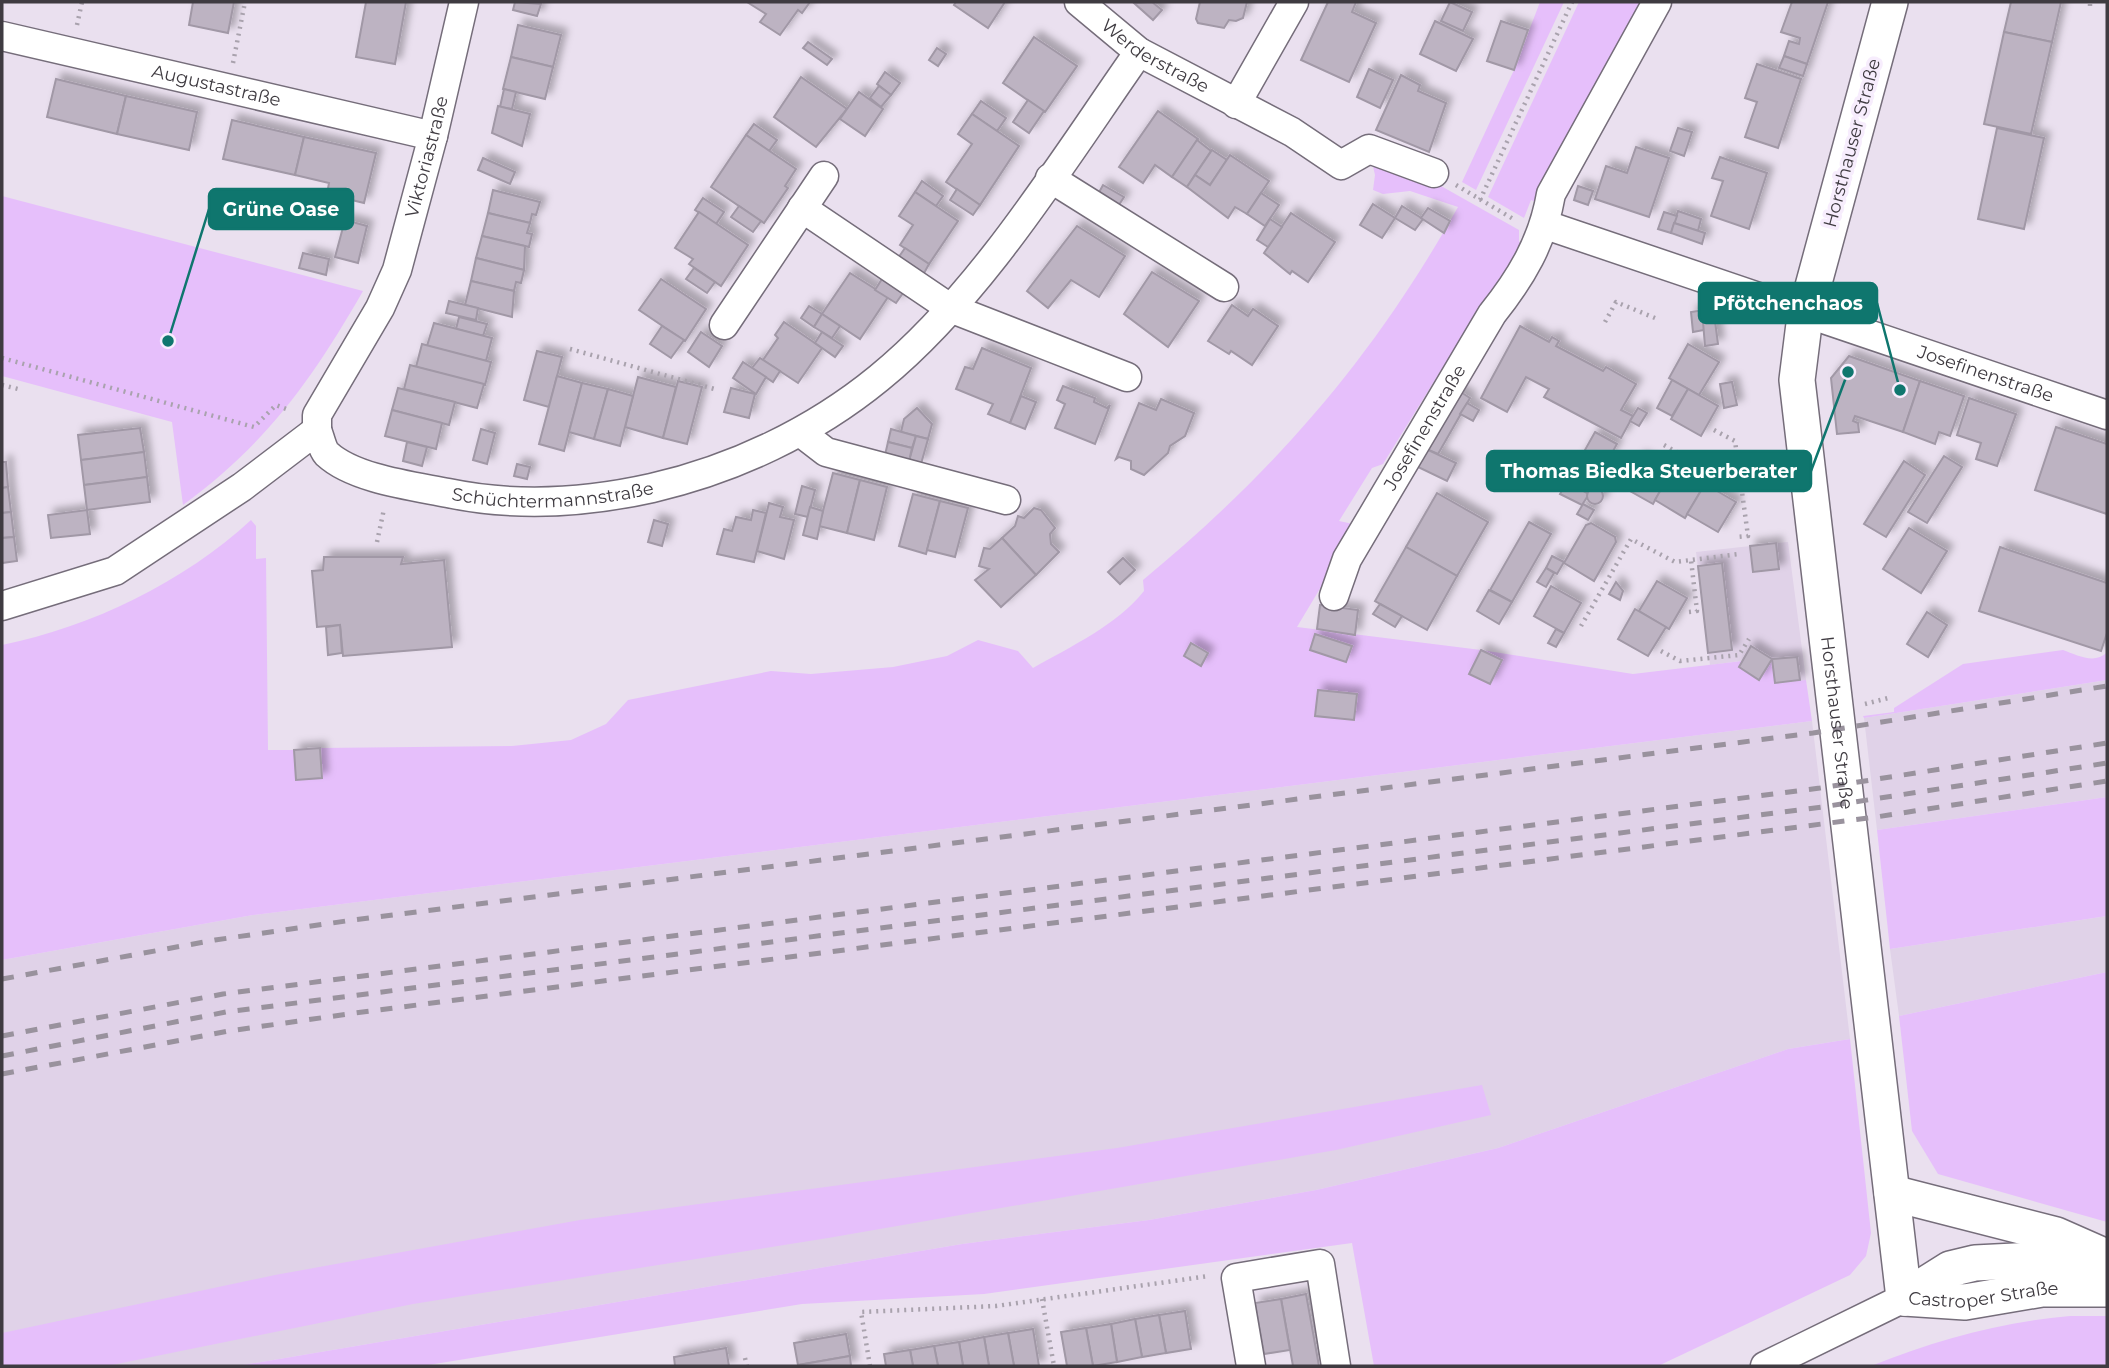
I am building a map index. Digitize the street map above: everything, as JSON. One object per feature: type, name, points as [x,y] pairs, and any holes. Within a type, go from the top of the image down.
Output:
[{"type":"main road","name":"Horsthauser Straße","points":[[1890,2],[1805,316],[1797,380],[1904,1298]]},
{"type":"main road","points":[[1892,1193],[2056,1235],[2107,1268]]},
{"type":"main road","name":"Castroper Straße","points":[[1904,1298],[1950,1269],[1975,1263],[2107,1268]]},
{"type":"street","name":"Viktoriastraße","points":[[317,426],[324,402],[380,308],[397,270],[433,136],[464,2]]},
{"type":"street","name":"Werderstraße","points":[[1079,2],[1139,52],[1292,132],[1341,165],[1369,149],[1434,173]]},
{"type":"street","points":[[1236,104],[1294,2]]},
{"type":"street","name":"Josefinenstraße","points":[[1334,596],[1347,559],[1492,314],[1517,285],[1546,225],[1551,194],[1657,2]]},
{"type":"street","name":"Augustastraße","points":[[2,36],[433,136]]},
{"type":"street","name":"Schüchtermannstraße","points":[[317,426],[326,453],[350,467],[389,481],[471,498],[533,503],[587,499],[693,478],[752,456],[800,432],[879,378],[950,308],[1050,178],[1139,52]]},
{"type":"street","points":[[724,325],[824,176]]},
{"type":"street","points":[[1050,178],[1224,287]]},
{"type":"street","points":[[802,208],[950,308],[1127,377]]},
{"type":"street","name":"Josefinenstraße","points":[[1546,225],[1805,316],[2107,415]]},
{"type":"street","points":[[2,606],[115,571],[242,487],[317,426]]},
{"type":"street","points":[[800,432],[826,452],[1006,500]]},
{"type":"street","points":[[1251,1366],[1236,1278],[1320,1264],[1336,1366]]},
{"type":"street","points":[[1765,1366],[1904,1298]]},
{"type":"path","points":[[227,88],[245,2]]},
{"type":"path","points":[[1480,200],[1572,2]]},
{"type":"path","points":[[1434,173],[1527,225],[1546,225]]},
{"type":"path","points":[[1605,322],[1616,302],[1655,318]]},
{"type":"path","points":[[570,349],[718,390]]},
{"type":"path","points":[[2,358],[254,427],[275,405],[317,426]]},
{"type":"path","points":[[2,385],[18,389]]},
{"type":"path","points":[[1714,430],[1735,441],[1748,536],[1737,537]]},
{"type":"path","points":[[1664,445],[1741,488]]},
{"type":"path","points":[[1581,626],[1631,539],[1675,562],[1739,554]]},
{"type":"path","points":[[1689,612],[1696,611],[1691,560]]},
{"type":"path","points":[[1661,651],[1681,661],[1739,655],[1749,639]]},
{"type":"path","points":[[870,1366],[861,1312],[996,1306],[1218,1275],[1236,1278]]},
{"type":"path","points":[[1042,1299],[1054,1366]]},
{"type":"path","points":[[745,1358],[747,1366]]},
{"type":"shaded area","points":[[1540,2],[1564,2],[1476,190],[1462,182],[1514,70]]},
{"type":"shaded area","points":[[1579,2],[1646,2],[1536,202],[1531,200],[1524,218],[1488,197]]},
{"type":"shaded area","points":[[1372,162],[1434,182],[1519,230],[1519,241],[1525,249],[1464,350],[1443,367],[1383,464],[1372,468],[1339,521],[1358,525],[1297,627],[1481,650],[1633,674],[1742,661],[1739,667],[1759,680],[1772,659],[1775,683],[1806,680],[1812,721],[253,915],[2,960],[2,645],[69,627],[135,599],[196,563],[251,520],[256,526],[256,559],[266,558],[268,750],[294,750],[297,780],[322,778],[320,748],[512,746],[571,740],[606,724],[628,700],[771,671],[811,674],[893,667],[947,656],[978,640],[1018,651],[1033,668],[1107,625],[1133,603],[1144,591],[1143,580],[1237,496],[1279,453],[1319,408],[1392,313],[1458,207],[1410,191],[1383,194],[1373,190],[1375,175]]},
{"type":"shaded area","points":[[2,196],[363,291],[325,353],[285,408],[239,458],[183,505],[172,422],[2,376]]},
{"type":"shaded area","points":[[1788,542],[1806,680],[1775,683],[1759,680],[1739,667],[1741,661],[1710,665],[1696,552]]},
{"type":"shaded area","points":[[2063,650],[2091,658],[2097,658],[2107,652],[2107,680],[1864,718],[1863,716],[1894,712],[1894,708],[1963,664]]},
{"type":"shaded area","points":[[2107,680],[2107,797],[1877,830],[1864,718]]},
{"type":"shaded area","points":[[1812,721],[1850,1039],[1788,1049],[1498,1148],[1316,1190],[1149,1220],[962,1244],[237,1366],[2,1366],[2,960],[253,915]]},
{"type":"shaded area","points":[[2107,797],[2107,916],[1890,949],[1877,830]]},
{"type":"shaded area","points":[[2107,916],[2107,972],[1899,1016],[1890,949]]},
{"type":"shaded area","points":[[2107,972],[2107,1222],[1938,1174],[1912,1131],[1899,1016]]},
{"type":"shaded area","points":[[1850,1039],[1871,1233],[1866,1256],[1850,1275],[1658,1366],[1374,1366],[1352,1243],[984,1294],[802,1304],[422,1366],[237,1366],[962,1244],[1149,1220],[1316,1190],[1498,1148],[1788,1049]]},
{"type":"shaded area","points":[[1482,1085],[1491,1115],[1336,1150],[828,1238],[413,1304],[107,1366],[2,1366],[2,1333],[275,1275],[580,1220],[1117,1148]]},
{"type":"shaded area","points":[[2070,1316],[2107,1316],[2107,1366],[1871,1366],[1969,1334]]},
{"type":"building","points":[[193,2],[234,2],[228,33],[189,25]]},
{"type":"building","points":[[366,2],[406,2],[395,64],[356,57]]},
{"type":"building","points":[[515,2],[541,4],[537,16],[513,10]]},
{"type":"building","points":[[747,2],[810,2],[802,13],[798,10],[780,35],[760,22],[766,14]]},
{"type":"building","points":[[956,2],[1005,2],[988,28],[954,5]]},
{"type":"building","points":[[1152,2],[1162,10],[1153,20],[1134,3]]},
{"type":"building","points":[[1200,2],[1247,2],[1243,18],[1229,20],[1224,28],[1198,23],[1196,19]]},
{"type":"building","points":[[1328,2],[1356,2],[1352,12],[1376,23],[1349,82],[1301,60]]},
{"type":"building","points":[[1450,2],[1472,12],[1463,31],[1441,21]]},
{"type":"building","points":[[1792,2],[1828,2],[1807,64],[1784,56],[1789,41],[1799,44],[1800,38],[1781,32]]},
{"type":"building","points":[[2011,2],[2061,2],[2052,42],[2004,32]]},
{"type":"building","points":[[1435,21],[1473,39],[1456,71],[1420,54]]},
{"type":"building","points":[[1501,21],[1528,30],[1514,70],[1487,61]]},
{"type":"building","points":[[518,25],[561,35],[553,67],[511,57]]},
{"type":"building","points":[[2004,32],[2052,42],[2031,134],[1984,124]]},
{"type":"building","points":[[1034,37],[1077,66],[1045,112],[1003,83]]},
{"type":"building","points":[[808,42],[832,59],[827,65],[803,48]]},
{"type":"building","points":[[937,48],[946,54],[938,66],[929,60]]},
{"type":"building","points":[[1784,56],[1807,64],[1803,76],[1779,68]]},
{"type":"building","points":[[511,57],[553,67],[545,99],[503,89]]},
{"type":"building","points":[[1757,64],[1801,79],[1778,148],[1745,137],[1757,102],[1745,98]]},
{"type":"building","points":[[1369,69],[1393,80],[1380,108],[1357,97]]},
{"type":"building","points":[[885,72],[900,83],[891,95],[877,84]]},
{"type":"building","points":[[1401,75],[1420,85],[1418,91],[1446,103],[1429,152],[1376,130]]},
{"type":"building","points":[[801,77],[847,109],[816,147],[774,117]]},
{"type":"building","points":[[56,79],[126,96],[117,134],[47,117]]},
{"type":"building","points":[[879,86],[891,95],[881,107],[870,98]]},
{"type":"building","points":[[504,89],[516,92],[512,109],[500,107]]},
{"type":"building","points":[[859,92],[883,109],[865,136],[840,119]]},
{"type":"building","points":[[126,96],[197,112],[189,150],[117,134]]},
{"type":"building","points":[[1028,100],[1044,111],[1029,133],[1013,122]]},
{"type":"building","points":[[981,101],[1006,118],[997,131],[972,114]]},
{"type":"building","points":[[498,106],[530,114],[522,146],[492,133]]},
{"type":"building","points":[[1158,111],[1198,139],[1172,177],[1155,165],[1143,183],[1119,167]]},
{"type":"building","points":[[972,114],[1019,146],[980,205],[946,182],[972,144],[958,134]]},
{"type":"building","points":[[232,120],[304,137],[295,175],[223,159]]},
{"type":"building","points":[[754,124],[777,140],[769,151],[746,135]]},
{"type":"building","points":[[1678,128],[1692,132],[1684,156],[1670,151]]},
{"type":"building","points":[[1997,128],[2044,138],[2024,229],[1978,219]]},
{"type":"building","points":[[746,135],[796,169],[785,186],[788,188],[764,223],[711,187]]},
{"type":"building","points":[[304,137],[376,153],[364,203],[327,194],[329,183],[295,175]]},
{"type":"building","points":[[1197,140],[1211,151],[1187,187],[1172,177]]},
{"type":"building","points":[[1636,147],[1669,158],[1649,217],[1595,199],[1606,166],[1627,173]]},
{"type":"building","points":[[1212,150],[1227,160],[1210,185],[1195,175]]},
{"type":"building","points":[[1230,155],[1269,181],[1247,214],[1235,207],[1228,218],[1187,187],[1195,175],[1210,185]]},
{"type":"building","points":[[1720,157],[1767,173],[1749,229],[1711,216],[1723,181],[1712,178]]},
{"type":"building","points":[[483,158],[515,172],[510,184],[478,170]]},
{"type":"building","points":[[922,181],[943,196],[936,206],[915,192]]},
{"type":"building","points":[[1103,185],[1124,197],[1117,208],[1097,196]]},
{"type":"building","points":[[1578,186],[1593,191],[1588,205],[1574,200]]},
{"type":"building","points":[[957,189],[980,205],[973,215],[950,200]]},
{"type":"building","points":[[493,190],[540,202],[536,215],[532,214],[530,223],[488,213]]},
{"type":"building","points":[[915,192],[958,221],[929,264],[900,245],[913,225],[899,216]]},
{"type":"building","points":[[1261,193],[1279,205],[1265,226],[1247,214]]},
{"type":"building","points":[[703,198],[724,212],[716,224],[695,210]]},
{"type":"building","points":[[1373,204],[1395,218],[1382,238],[1360,225]]},
{"type":"building","points":[[739,206],[761,221],[753,232],[731,217]]},
{"type":"building","points":[[1402,206],[1423,219],[1415,230],[1395,218]]},
{"type":"building","points":[[1428,208],[1450,221],[1444,233],[1421,218]]},
{"type":"building","points":[[1678,211],[1701,219],[1698,231],[1674,223]]},
{"type":"building","points":[[699,212],[748,245],[721,286],[689,264],[693,259],[675,248]]},
{"type":"building","points":[[1664,212],[1677,216],[1671,233],[1658,229]]},
{"type":"building","points":[[488,213],[530,223],[527,233],[532,234],[529,247],[482,236]]},
{"type":"building","points":[[1291,213],[1335,242],[1308,282],[1292,271],[1290,274],[1264,253]]},
{"type":"building","points":[[1270,219],[1282,227],[1268,247],[1257,240]]},
{"type":"building","points":[[345,220],[367,226],[358,263],[335,257]]},
{"type":"building","points":[[1674,223],[1705,233],[1702,244],[1671,233]]},
{"type":"building","points":[[1077,226],[1125,256],[1099,297],[1071,280],[1048,308],[1027,291]]},
{"type":"building","points":[[482,236],[525,246],[524,270],[476,258]]},
{"type":"building","points":[[905,248],[929,264],[923,275],[898,258]]},
{"type":"building","points":[[303,253],[329,259],[326,275],[299,268]]},
{"type":"building","points":[[476,258],[524,270],[521,283],[516,282],[514,291],[471,281]]},
{"type":"building","points":[[694,268],[715,282],[707,293],[686,279]]},
{"type":"building","points":[[1152,272],[1199,301],[1168,347],[1124,314]]},
{"type":"building","points":[[850,273],[888,297],[860,339],[822,314]]},
{"type":"building","points":[[661,279],[706,309],[685,341],[639,310]]},
{"type":"building","points":[[882,279],[903,293],[896,303],[875,290]]},
{"type":"building","points":[[471,281],[514,291],[512,317],[465,305]]},
{"type":"building","points":[[449,301],[478,308],[476,320],[446,313]]},
{"type":"building","points":[[1232,305],[1248,316],[1253,309],[1278,326],[1252,365],[1231,351],[1229,354],[1208,341]]},
{"type":"building","points":[[809,306],[822,314],[814,327],[801,318]]},
{"type":"building","points":[[1704,310],[1704,330],[1693,332],[1691,312]]},
{"type":"building","points":[[822,314],[840,326],[832,338],[814,327]]},
{"type":"building","points":[[459,317],[487,324],[483,336],[456,329]]},
{"type":"building","points":[[1715,321],[1718,344],[1705,346],[1703,322]]},
{"type":"building","points":[[784,322],[822,348],[798,383],[763,360],[778,338],[775,335]]},
{"type":"building","points":[[434,323],[492,338],[486,361],[427,346]]},
{"type":"building","points":[[662,326],[684,340],[671,358],[650,344]]},
{"type":"building","points":[[1520,326],[1549,342],[1552,337],[1559,341],[1556,346],[1603,371],[1606,367],[1636,384],[1621,410],[1633,416],[1621,438],[1544,397],[1549,389],[1526,377],[1507,412],[1481,398]]},
{"type":"building","points":[[701,332],[722,346],[709,367],[688,352]]},
{"type":"building","points":[[822,332],[843,346],[835,357],[815,343]]},
{"type":"building","points":[[422,344],[491,362],[485,385],[416,367]]},
{"type":"building","points":[[1688,344],[1719,362],[1699,395],[1669,378]]},
{"type":"building","points":[[982,348],[1031,368],[1010,423],[988,414],[993,404],[956,389],[965,367],[973,369]]},
{"type":"building","points":[[537,351],[562,357],[549,407],[524,400]]},
{"type":"building","points":[[1849,356],[1920,381],[1903,432],[1855,416],[1853,421],[1858,423],[1859,432],[1837,434],[1831,378]]},
{"type":"building","points":[[760,358],[780,371],[773,382],[752,368]]},
{"type":"building","points":[[743,362],[766,377],[756,394],[733,378]]},
{"type":"building","points":[[410,365],[484,384],[477,408],[404,389]]},
{"type":"building","points":[[557,376],[582,383],[564,451],[539,444]]},
{"type":"building","points":[[638,377],[676,387],[663,438],[625,427]]},
{"type":"building","points":[[1672,380],[1688,389],[1672,416],[1657,408]]},
{"type":"building","points":[[678,381],[702,387],[687,444],[663,438]]},
{"type":"building","points":[[1920,381],[1964,396],[1950,436],[1939,432],[1935,444],[1903,432]]},
{"type":"building","points":[[1732,382],[1737,405],[1724,408],[1720,384]]},
{"type":"building","points":[[582,383],[608,389],[594,439],[569,432]]},
{"type":"building","points":[[1063,386],[1095,398],[1094,402],[1107,408],[1110,405],[1095,444],[1055,428],[1065,404],[1057,400]]},
{"type":"building","points":[[398,388],[455,402],[449,425],[392,410]]},
{"type":"building","points":[[731,388],[755,394],[749,418],[724,412]]},
{"type":"building","points":[[608,389],[633,396],[620,446],[594,439]]},
{"type":"building","points":[[1456,389],[1470,398],[1438,454],[1424,448]]},
{"type":"building","points":[[1688,389],[1718,406],[1701,436],[1671,419]]},
{"type":"building","points":[[1021,396],[1036,402],[1025,429],[1010,423]]},
{"type":"building","points":[[1969,398],[2016,414],[1997,466],[1976,459],[1981,443],[1957,435]]},
{"type":"building","points":[[1161,399],[1194,413],[1185,436],[1170,446],[1168,453],[1144,475],[1131,469],[1131,461],[1119,457],[1116,459],[1139,403],[1156,410]]},
{"type":"building","points":[[1467,403],[1479,410],[1473,421],[1460,414]]},
{"type":"building","points":[[917,408],[932,424],[928,439],[901,432],[904,419]]},
{"type":"building","points":[[1638,408],[1647,413],[1639,426],[1630,421]]},
{"type":"building","points":[[392,410],[442,423],[436,449],[385,436]]},
{"type":"building","points":[[2056,427],[2107,444],[2107,514],[2035,490]]},
{"type":"building","points":[[140,428],[144,452],[81,460],[78,435]]},
{"type":"building","points":[[481,429],[495,433],[487,464],[473,460]]},
{"type":"building","points":[[891,429],[916,436],[912,448],[888,442]]},
{"type":"building","points":[[1595,432],[1617,444],[1603,469],[1581,457]]},
{"type":"building","points":[[916,436],[928,439],[921,464],[909,461]]},
{"type":"building","points":[[407,442],[427,447],[422,466],[403,461]]},
{"type":"building","points":[[888,442],[912,448],[909,461],[885,455]]},
{"type":"building","points":[[1424,448],[1456,463],[1447,481],[1416,466]]},
{"type":"building","points":[[144,452],[147,477],[84,485],[81,460]]},
{"type":"building","points":[[1944,456],[1962,467],[1927,523],[1908,512]]},
{"type":"building","points":[[1581,457],[1603,469],[1589,494],[1567,482]]},
{"type":"building","points":[[1640,457],[1670,474],[1653,504],[1623,487]]},
{"type":"building","points":[[1904,461],[1925,475],[1886,537],[1864,524]]},
{"type":"building","points":[[2,462],[6,462],[8,487],[2,488]]},
{"type":"building","points":[[517,464],[530,467],[527,479],[514,476]]},
{"type":"building","points":[[1672,470],[1703,487],[1685,518],[1655,500]]},
{"type":"building","points":[[833,473],[860,480],[847,533],[819,526]]},
{"type":"building","points":[[147,477],[150,502],[87,510],[84,485]]},
{"type":"building","points":[[860,480],[887,487],[874,540],[847,533]]},
{"type":"building","points":[[1567,482],[1589,494],[1582,505],[1560,494]]},
{"type":"building","points":[[1705,484],[1736,502],[1718,532],[1687,514]]},
{"type":"building","points":[[802,486],[815,490],[808,517],[795,514]]},
{"type":"building","points":[[8,487],[11,512],[2,513],[2,488]]},
{"type":"building","points":[[1595,488],[1601,490],[1601,502],[1595,504],[1589,502],[1587,496],[1589,490]]},
{"type":"building","points":[[1437,493],[1488,522],[1457,576],[1406,547]]},
{"type":"building","points":[[913,494],[940,501],[926,554],[899,546]]},
{"type":"building","points":[[940,501],[968,508],[955,557],[927,550]]},
{"type":"building","points":[[769,503],[783,507],[780,517],[794,520],[784,559],[757,551]]},
{"type":"building","points":[[1583,504],[1594,510],[1588,520],[1577,514]]},
{"type":"building","points":[[810,507],[823,511],[817,539],[803,535]]},
{"type":"building","points":[[1034,508],[1041,510],[1055,528],[1050,534],[1051,544],[1059,552],[1036,575],[1002,538],[1015,526],[1018,516],[1024,518]]},
{"type":"building","points":[[87,510],[90,534],[51,538],[48,515]]},
{"type":"building","points":[[753,510],[766,513],[754,562],[717,554],[724,529],[732,531],[736,517],[751,520]]},
{"type":"building","points":[[11,512],[14,537],[2,538],[2,513]]},
{"type":"building","points":[[654,520],[668,524],[662,546],[648,542]]},
{"type":"building","points":[[1529,522],[1551,534],[1512,602],[1490,590]]},
{"type":"building","points":[[1591,523],[1615,537],[1616,542],[1594,581],[1564,563],[1586,525]]},
{"type":"building","points":[[1909,528],[1947,551],[1921,593],[1883,569]]},
{"type":"building","points":[[14,537],[17,561],[2,563],[2,538]]},
{"type":"building","points":[[1002,538],[1036,575],[1001,607],[975,580],[989,569],[979,566],[984,548],[990,549]]},
{"type":"building","points":[[1776,543],[1779,569],[1753,572],[1750,546]]},
{"type":"building","points":[[1406,547],[1457,576],[1427,630],[1375,601]]},
{"type":"building","points":[[2000,547],[2107,583],[2107,633],[2101,651],[1979,611]]},
{"type":"building","points":[[1552,556],[1564,562],[1557,574],[1546,568]]},
{"type":"building","points":[[324,557],[403,557],[401,564],[444,560],[452,647],[343,656],[340,625],[317,627],[312,571],[323,570]]},
{"type":"building","points":[[1123,558],[1135,570],[1120,584],[1108,572]]},
{"type":"building","points":[[1722,563],[1732,650],[1708,653],[1698,566]]},
{"type":"building","points":[[1546,568],[1554,573],[1546,587],[1537,582]]},
{"type":"building","points":[[1657,581],[1687,598],[1669,629],[1639,611]]},
{"type":"building","points":[[1616,582],[1623,591],[1620,600],[1609,594]]},
{"type":"building","points":[[1551,586],[1581,603],[1564,633],[1534,616]]},
{"type":"building","points":[[1489,590],[1512,602],[1499,624],[1477,611]]},
{"type":"building","points":[[1380,604],[1402,616],[1395,627],[1373,614]]},
{"type":"building","points":[[1320,605],[1358,610],[1355,635],[1317,629]]},
{"type":"building","points":[[1635,609],[1666,627],[1648,656],[1618,639]]},
{"type":"building","points":[[1927,612],[1947,625],[1928,657],[1907,644]]},
{"type":"building","points":[[340,625],[342,653],[328,655],[326,627]]},
{"type":"building","points":[[1556,629],[1564,633],[1556,647],[1548,643]]},
{"type":"building","points":[[1315,634],[1352,646],[1346,662],[1310,650]]},
{"type":"building","points":[[1191,643],[1208,653],[1201,666],[1184,656]]},
{"type":"building","points":[[1751,646],[1772,659],[1759,680],[1739,667]]},
{"type":"building","points":[[1481,650],[1502,660],[1490,684],[1469,674]]},
{"type":"building","points":[[1797,657],[1800,680],[1775,683],[1772,659]]},
{"type":"building","points":[[1318,690],[1357,694],[1354,720],[1315,716]]},
{"type":"building","points":[[320,748],[322,778],[296,780],[294,750]]},
{"type":"building","points":[[1306,1294],[1319,1366],[1293,1366],[1281,1299]]},
{"type":"building","points":[[1281,1299],[1290,1350],[1264,1354],[1255,1303]]},
{"type":"building","points":[[1185,1311],[1191,1349],[1166,1353],[1159,1315]]},
{"type":"building","points":[[1159,1315],[1166,1353],[1142,1357],[1135,1319]]},
{"type":"building","points":[[1135,1319],[1142,1357],[1117,1362],[1111,1324]]},
{"type":"building","points":[[1111,1324],[1117,1362],[1093,1366],[1086,1328]]},
{"type":"building","points":[[1086,1328],[1093,1366],[1067,1366],[1061,1332]]},
{"type":"building","points":[[1033,1329],[1039,1366],[1014,1366],[1008,1333]]},
{"type":"building","points":[[1008,1333],[1014,1366],[989,1366],[984,1337]]},
{"type":"building","points":[[846,1334],[850,1356],[798,1365],[794,1343]]},
{"type":"building","points":[[984,1337],[989,1366],[963,1366],[959,1342]]},
{"type":"building","points":[[959,1342],[963,1366],[938,1366],[934,1346]]},
{"type":"building","points":[[934,1346],[938,1366],[913,1366],[910,1350]]},
{"type":"building","points":[[726,1348],[729,1366],[675,1366],[674,1357]]},
{"type":"building","points":[[910,1350],[913,1366],[886,1366],[884,1354]]},
{"type":"building","points":[[850,1356],[851,1366],[798,1366],[798,1365]]},
{"type":"railway","points":[[2,979],[215,940],[346,921],[1813,733],[2107,686]]},
{"type":"railway","points":[[2,1036],[223,994],[1820,788],[2107,743]]},
{"type":"railway","points":[[2,1056],[226,1012],[1822,807],[2107,763]]},
{"type":"railway","points":[[2,1074],[229,1031],[355,1013],[1876,817],[2107,781]]},
{"type":"place","name":"Grüne Oase","points":[[168,341]]},
{"type":"place","name":"Thomas Biedka Steuerberater","points":[[1848,372]]},
{"type":"place","name":"Pfötchenchaos","points":[[1900,390]]}]
